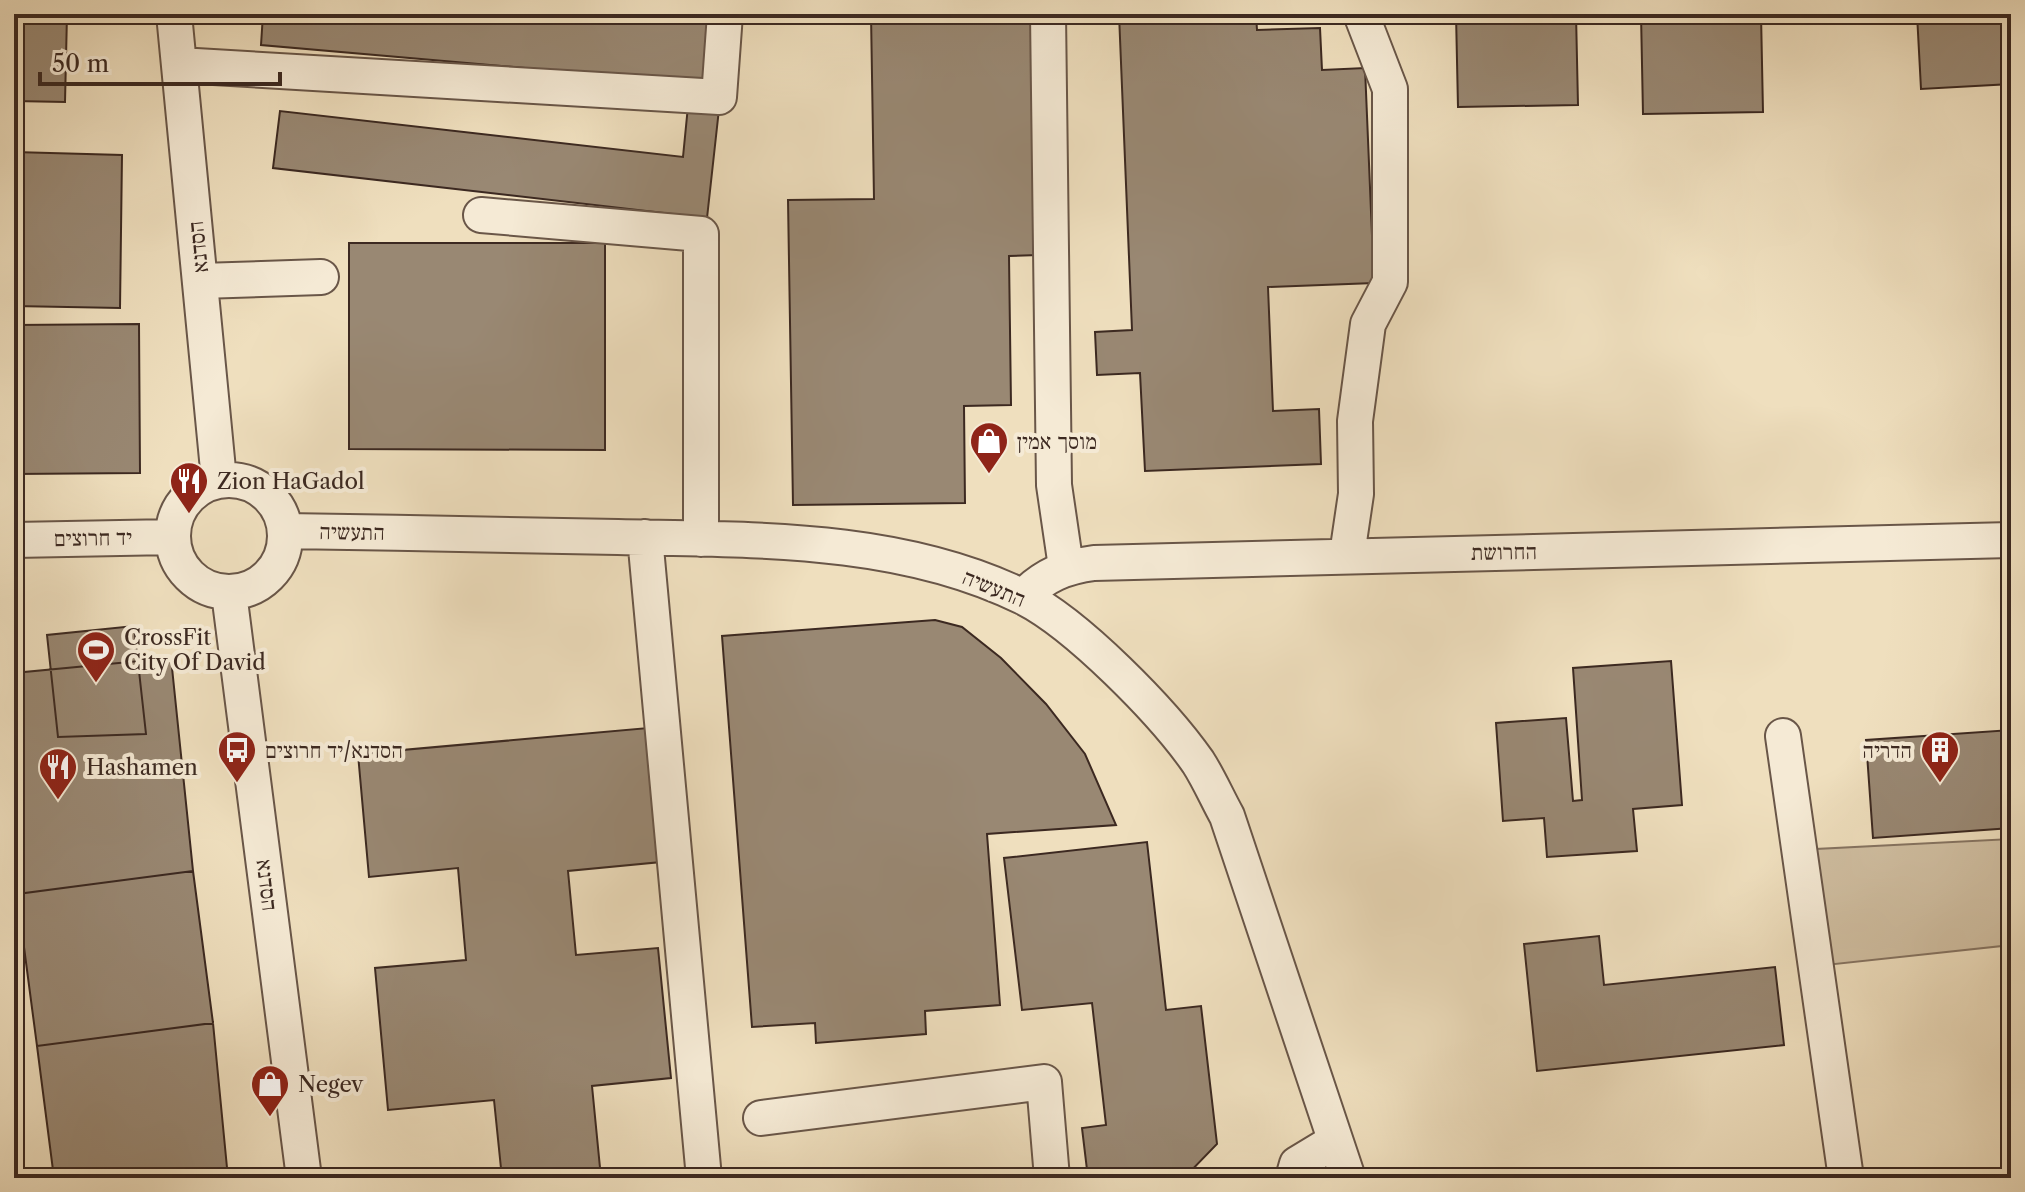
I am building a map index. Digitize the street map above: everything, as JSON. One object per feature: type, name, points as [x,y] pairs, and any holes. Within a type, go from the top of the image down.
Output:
[{"type":"street","name":"הסדנא","points":[[174,14],[219,480]]},
{"type":"street","points":[[179,65],[719,97],[725,14]]},
{"type":"street","points":[[1048,14],[1054,485],[1066,567]]},
{"type":"street","points":[[1347,555],[1356,494],[1355,421],[1368,324],[1390,282],[1390,89],[1361,14]]},
{"type":"street","points":[[481,215],[701,234],[701,539]]},
{"type":"street","points":[[201,281],[321,277]]},
{"type":"street","points":[[219,480],[238,480],[256,486],[270,498],[280,513],[285,531],[284,550],[270,574],[248,590],[229,593],[211,590],[194,581],[182,567],[173,537],[177,513],[187,497],[202,486],[219,480]]},
{"type":"street","name":"התעשיה","points":[[285,531],[645,537],[867,550],[953,572],[1023,597],[1084,639],[1176,734],[1199,764],[1227,816],[1348,1178]]},
{"type":"street","name":"יד חרוצים","points":[[14,540],[173,537]]},
{"type":"street","points":[[645,537],[704,1178]]},
{"type":"street","name":"החרושת","points":[[1023,597],[1034,585],[1066,567],[1192,558],[2006,542]]},
{"type":"street","name":"הסדנא","points":[[229,593],[304,1178]]},
{"type":"street","points":[[1783,736],[1846,1178]]},
{"type":"street","points":[[761,1118],[1044,1082],[1052,1178]]},
{"type":"street","points":[[1293,1178],[1297,1164],[1335,1141]]},
{"type":"shaded area","points":[[2011,839],[2011,945],[1826,965],[1816,849]]},
{"type":"building","points":[[14,14],[67,14],[65,102],[14,101]]},
{"type":"building","points":[[263,14],[714,14],[708,84],[261,45]]},
{"type":"building","points":[[871,14],[1034,14],[1038,255],[1009,256],[1011,405],[964,406],[965,503],[793,505],[788,200],[874,199]]},
{"type":"building","points":[[1119,14],[1256,14],[1257,30],[1320,28],[1322,70],[1365,68],[1374,283],[1268,287],[1273,411],[1319,409],[1321,464],[1145,471],[1140,373],[1097,375],[1095,332],[1132,330]]},
{"type":"building","points":[[1456,14],[1576,14],[1578,105],[1458,107]]},
{"type":"building","points":[[1641,14],[1761,14],[1763,112],[1643,114]]},
{"type":"building","points":[[1917,14],[2011,14],[2011,84],[1921,89]]},
{"type":"building","points":[[688,106],[719,109],[707,218],[273,168],[280,111],[683,157]]},
{"type":"building","points":[[14,152],[122,155],[120,308],[14,306]]},
{"type":"building","points":[[349,243],[605,243],[605,450],[349,449]]},
{"type":"building","points":[[139,324],[140,473],[14,474],[14,325]]},
{"type":"building","points":[[935,620],[962,627],[1001,658],[1046,704],[1085,754],[1116,825],[987,834],[1000,1005],[925,1011],[926,1034],[816,1043],[815,1023],[752,1027],[722,636]]},
{"type":"building","name":"CrossFit City Of David","points":[[134,626],[146,734],[58,737],[47,635]]},
{"type":"building","points":[[171,658],[193,871],[17,894],[14,673]]},
{"type":"building","points":[[1671,661],[1682,805],[1633,809],[1637,851],[1547,857],[1544,818],[1503,821],[1496,723],[1566,718],[1573,801],[1582,800],[1573,668]]},
{"type":"building","points":[[648,728],[661,862],[568,871],[576,955],[658,948],[671,1078],[592,1086],[601,1178],[502,1178],[494,1100],[388,1110],[375,968],[466,960],[458,868],[369,877],[358,754]]},
{"type":"building","name":"הדריה","points":[[2011,730],[2011,828],[1873,838],[1866,740]]},
{"type":"building","points":[[1147,842],[1166,1010],[1201,1006],[1217,1144],[1184,1178],[1088,1178],[1082,1128],[1106,1125],[1092,1003],[1022,1010],[1004,858]]},
{"type":"building","points":[[193,871],[213,1023],[37,1046],[17,894]]},
{"type":"building","points":[[1599,936],[1604,985],[1775,967],[1784,1045],[1537,1071],[1524,944]]},
{"type":"building","points":[[213,1023],[228,1178],[54,1178],[37,1046]]},
{"type":"place","name":"מוסך אמין","points":[[989,475]]},
{"type":"place","name":"Zion HaGadol","points":[[189,515]]},
{"type":"place","name":"CrossFit City Of David","points":[[96,684]]},
{"type":"place","name":"הסדנא/יד חרוצים","points":[[237,784]]},
{"type":"place","name":"הדריה","points":[[1940,784]]},
{"type":"place","name":"Hashamen","points":[[58,801]]},
{"type":"place","name":"Negev","points":[[270,1118]]}]
